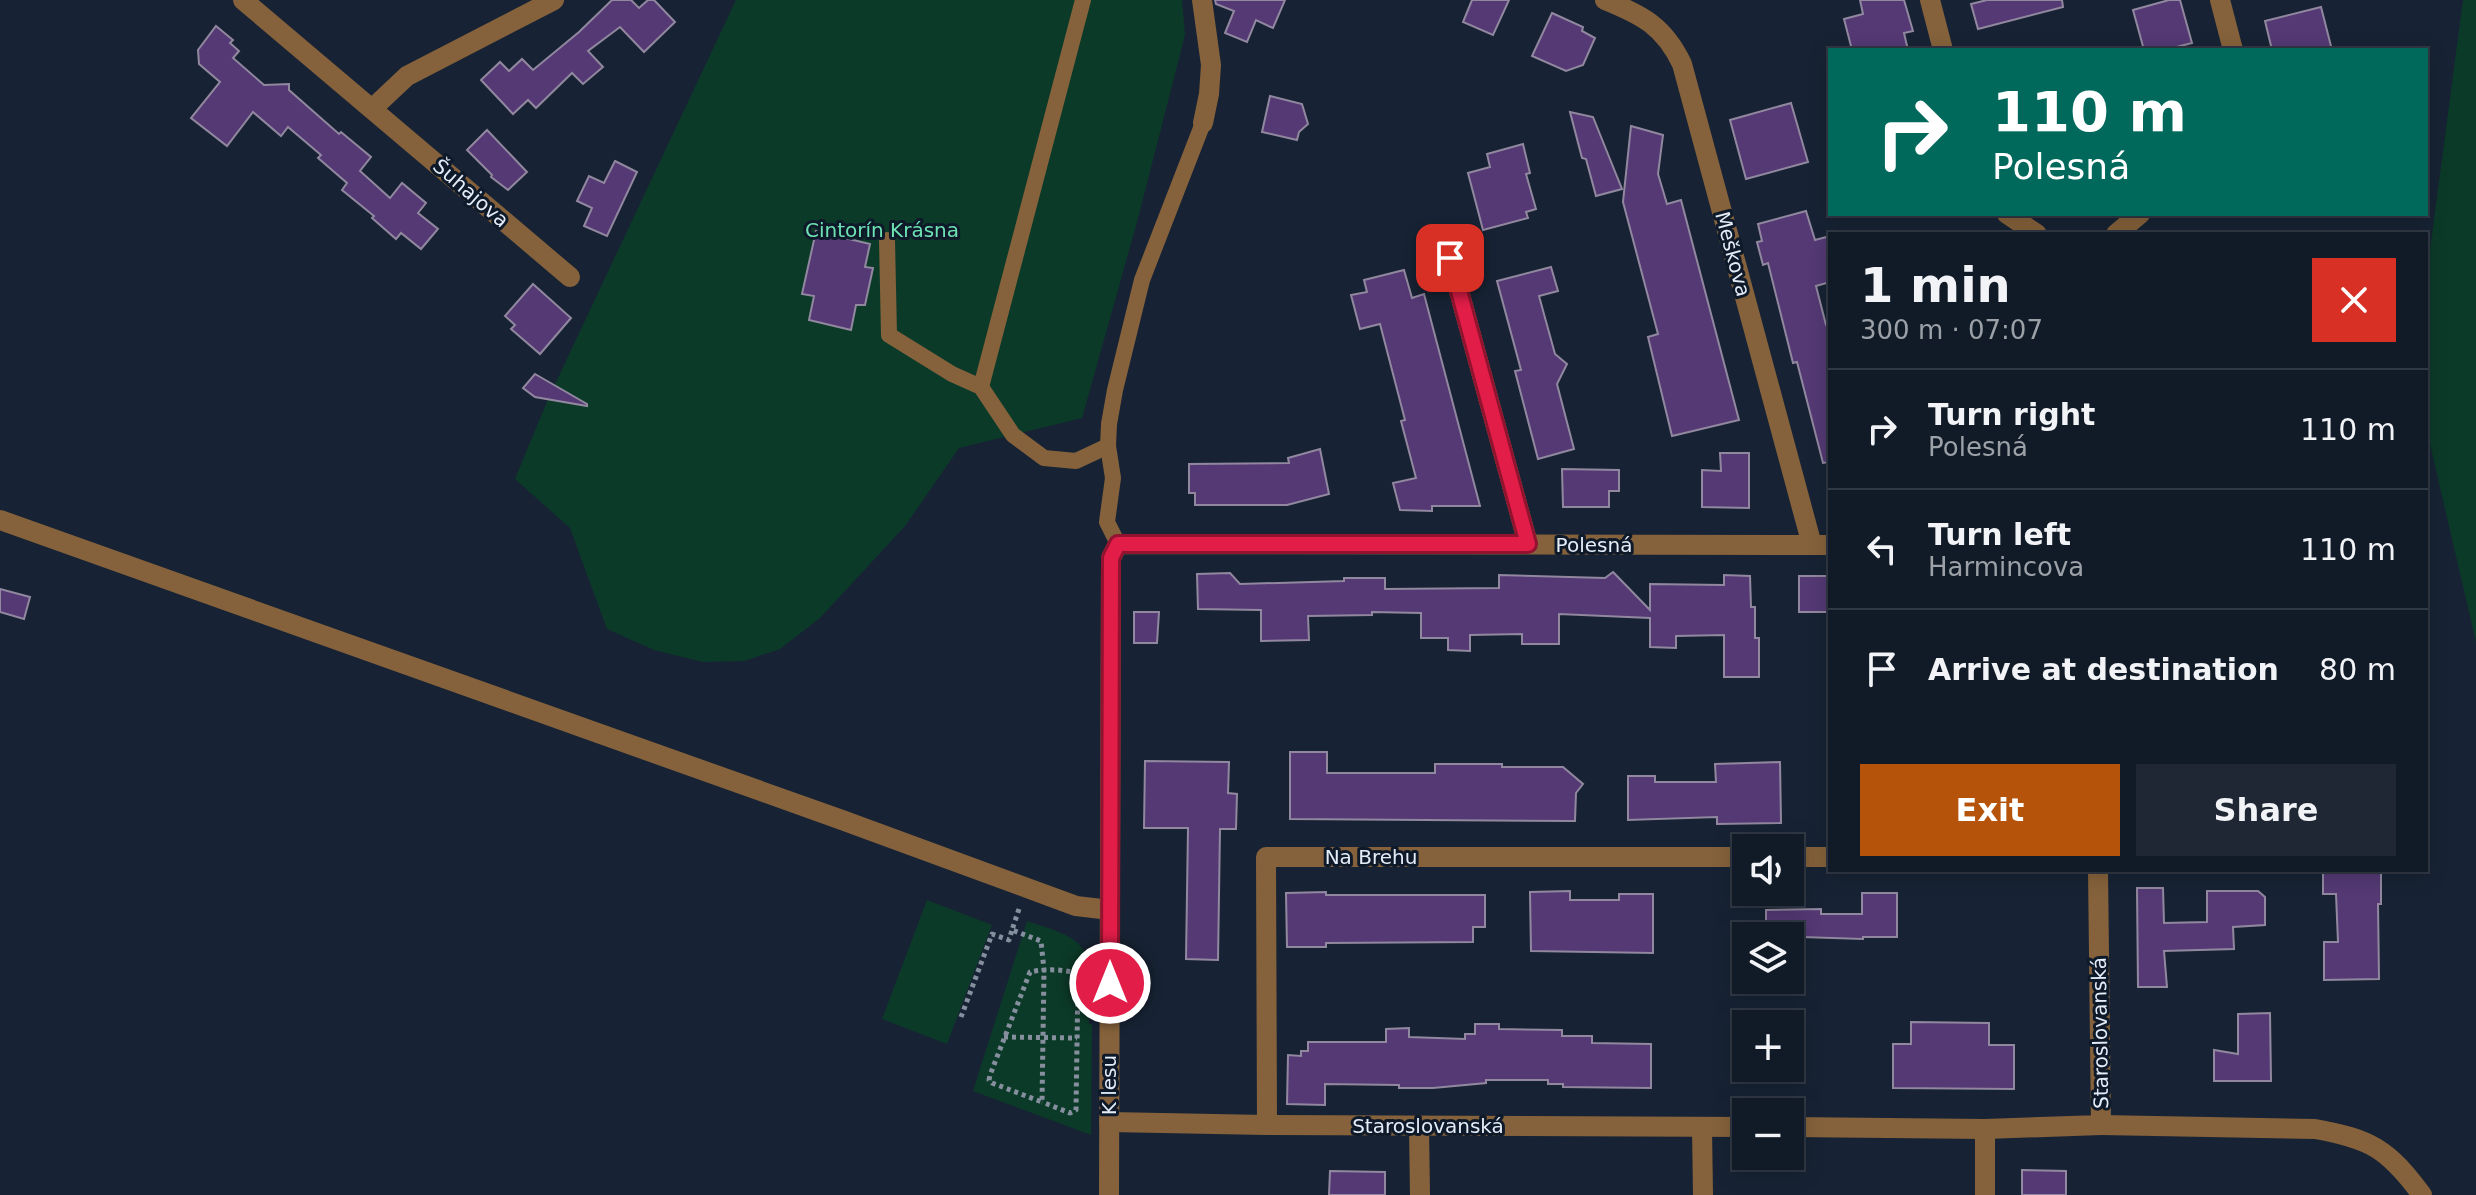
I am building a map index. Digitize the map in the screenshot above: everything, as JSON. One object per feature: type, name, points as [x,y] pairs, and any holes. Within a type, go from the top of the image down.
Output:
[{"type":"street","name":"Šuhajova","points":[[243,0],[570,277]]},
{"type":"street","points":[[373,108],[407,76],[554,0]]},
{"type":"street","points":[[1202,0],[1211,65],[1203,123]]},
{"type":"street","name":"Meškova","points":[[1605,0],[1636,12],[1651,22],[1665,35],[1682,64],[1821,545]]},
{"type":"street","points":[[1930,0],[1942,48]]},
{"type":"street","points":[[2220,0],[2232,48]]},
{"type":"street","points":[[2010,216],[2034,232]]},
{"type":"street","points":[[2118,232],[2138,216]]},
{"type":"street","points":[[1450,258],[1528,544]]},
{"type":"street","points":[[0,520],[1076,906],[1110,910]]},
{"type":"street","name":"Polesná","points":[[1118,544],[1821,545]]},
{"type":"street","name":"K lesu","points":[[1109,1195],[1111,558],[1118,544]]},
{"type":"street","name":"Na Brehu","points":[[1267,1125],[1266,857],[1732,857]]},
{"type":"street","points":[[1804,857],[1828,857]]},
{"type":"street","name":"Staroslovanská","points":[[1804,1127],[1985,1129],[2101,1125],[2098,872]]},
{"type":"street","name":"Staroslovanská","points":[[1109,1122],[1732,1127]]},
{"type":"street","points":[[2101,1125],[2315,1129],[2340,1134],[2367,1142],[2400,1165],[2422,1195]]},
{"type":"street","points":[[1419,1126],[1420,1195]]},
{"type":"street","points":[[1702,1127],[1703,1195]]},
{"type":"street","points":[[1985,1129],[1985,1195]]},
{"type":"lane","points":[[981,387],[1083,0]]},
{"type":"lane","points":[[1118,544],[1107,522],[1113,478],[1108,446],[1109,424],[1115,390],[1142,280],[1203,123]]},
{"type":"lane","points":[[887,240],[889,335],[952,374],[981,387],[1013,435],[1044,458],[1076,461],[1108,446]]},
{"type":"path","points":[[961,1017],[992,934],[1009,940],[1020,907],[1027,909]]},
{"type":"path","points":[[1012,930],[1041,941],[1044,970],[1042,1102]]},
{"type":"path","points":[[1030,972],[1076,973],[1076,1110],[1070,1113],[989,1080],[1004,1037],[1030,972]]},
{"type":"path","points":[[1004,1037],[1077,1038]]},
{"type":"green space","name":"Cintorín Krásna","points":[[736,0],[1182,0],[1185,35],[1082,418],[959,448],[905,526],[820,618],[780,649],[744,661],[703,662],[654,650],[607,629],[570,528],[515,479],[549,397]]},
{"type":"green space","points":[[2463,0],[2476,0],[2476,642],[2428,436],[2428,265]]},
{"type":"green space","points":[[927,900],[992,925],[947,1044],[882,1019]]},
{"type":"green space","points":[[1027,921],[1072,939],[1089,961],[1091,1135],[973,1091]]},
{"type":"building","points":[[612,0],[631,0],[639,8],[648,0],[654,0],[675,22],[644,52],[620,27],[588,51],[603,67],[583,84],[572,73],[536,108],[528,100],[513,114],[481,80],[500,62],[509,71],[522,59],[533,70]]},
{"type":"building","points":[[1215,0],[1285,0],[1273,28],[1256,20],[1247,42],[1225,33],[1234,11],[1216,4]]},
{"type":"building","points":[[1472,0],[1509,0],[1493,35],[1463,22]]},
{"type":"building","points":[[1860,0],[1904,0],[1913,31],[1904,33],[1908,48],[1851,48],[1844,19],[1863,14]]},
{"type":"building","points":[[1987,0],[2062,0],[2063,7],[1978,29],[1971,4]]},
{"type":"building","points":[[2180,0],[2192,43],[2173,48],[2143,48],[2133,10]]},
{"type":"building","points":[[2321,7],[2331,48],[2272,48],[2265,21]]},
{"type":"building","points":[[1552,13],[1583,27],[1582,31],[1595,38],[1583,65],[1566,71],[1532,56]]},
{"type":"building","points":[[216,26],[233,40],[230,43],[239,51],[233,58],[264,85],[289,84],[289,90],[339,134],[341,132],[371,157],[360,171],[390,198],[402,183],[426,203],[418,213],[438,229],[421,249],[401,233],[396,239],[372,218],[374,216],[342,190],[347,183],[318,158],[321,155],[288,127],[281,136],[253,112],[227,146],[191,118],[220,82],[199,64],[198,50]]},
{"type":"building","points":[[1270,96],[1302,104],[1308,124],[1299,132],[1297,140],[1262,132]]},
{"type":"building","points":[[1791,103],[1808,162],[1746,179],[1730,120]]},
{"type":"building","points":[[1570,112],[1593,117],[1622,189],[1596,196]]},
{"type":"building","points":[[1631,126],[1663,135],[1658,174],[1667,204],[1681,200],[1739,420],[1672,436],[1648,337],[1658,334],[1623,202]]},
{"type":"building","points":[[487,130],[527,172],[508,190],[491,177],[467,150]]},
{"type":"building","points":[[1523,144],[1530,173],[1526,174],[1536,209],[1526,212],[1528,218],[1483,230],[1468,173],[1490,167],[1487,154]]},
{"type":"building","points":[[615,161],[637,172],[607,236],[584,226],[592,208],[577,201],[589,176],[604,183]]},
{"type":"building","points":[[1806,211],[1815,240],[1828,237],[1828,283],[1816,286],[1828,324],[1828,462],[1823,463],[1797,362],[1793,363],[1768,263],[1763,265],[1757,242],[1762,241],[1758,224]]},
{"type":"building","points":[[816,231],[870,244],[865,267],[873,268],[865,305],[856,305],[851,330],[809,320],[814,296],[802,294]]},
{"type":"building","points":[[1551,267],[1558,291],[1539,296],[1555,354],[1567,364],[1557,384],[1574,449],[1538,459],[1515,371],[1521,370],[1497,281]]},
{"type":"building","points":[[1404,270],[1412,298],[1424,294],[1480,506],[1432,506],[1432,511],[1400,510],[1393,483],[1416,478],[1401,421],[1405,420],[1380,324],[1360,329],[1351,295],[1367,292],[1364,280]]},
{"type":"building","points":[[533,284],[571,318],[540,354],[511,329],[515,325],[505,316]]},
{"type":"building","points":[[535,374],[587,406],[535,397],[523,388]]},
{"type":"building","points":[[1320,449],[1329,494],[1287,505],[1195,505],[1195,493],[1189,493],[1189,464],[1289,463],[1288,458]]},
{"type":"building","points":[[1720,453],[1749,453],[1749,508],[1702,507],[1702,470],[1721,471]]},
{"type":"building","points":[[1562,469],[1619,470],[1619,491],[1609,491],[1609,507],[1563,507]]},
{"type":"building","points":[[1613,572],[1650,610],[1650,584],[1724,585],[1724,575],[1750,576],[1751,607],[1755,607],[1755,638],[1759,638],[1759,677],[1724,677],[1724,635],[1676,636],[1676,648],[1650,647],[1650,618],[1559,614],[1559,644],[1522,644],[1522,634],[1470,635],[1470,651],[1448,650],[1448,638],[1421,638],[1421,613],[1308,616],[1309,640],[1261,641],[1261,610],[1198,609],[1197,574],[1230,573],[1240,584],[1385,578],[1385,589],[1499,588],[1499,575],[1605,578]]},
{"type":"building","points":[[1799,576],[1828,576],[1828,612],[1799,612]]},
{"type":"building","points":[[0,589],[30,597],[24,619],[0,612]]},
{"type":"building","points":[[1134,612],[1159,612],[1157,643],[1134,643]]},
{"type":"building","points":[[1290,752],[1327,752],[1327,773],[1435,773],[1435,764],[1502,764],[1502,767],[1563,767],[1583,784],[1576,793],[1575,821],[1290,819]]},
{"type":"building","points":[[1145,761],[1229,762],[1228,793],[1237,794],[1236,829],[1220,829],[1218,960],[1186,959],[1188,828],[1144,828]]},
{"type":"building","points":[[1780,762],[1781,823],[1717,824],[1717,817],[1628,820],[1628,776],[1655,776],[1655,782],[1716,782],[1715,764]]},
{"type":"building","points":[[2323,872],[2381,872],[2381,904],[2378,904],[2379,979],[2324,980],[2324,942],[2338,942],[2336,894],[2323,894]]},
{"type":"building","points":[[2137,888],[2163,888],[2164,923],[2207,922],[2207,891],[2258,891],[2265,897],[2265,925],[2233,927],[2234,949],[2164,951],[2167,987],[2138,987]]},
{"type":"building","points":[[1570,891],[1570,900],[1619,900],[1619,894],[1653,894],[1653,953],[1531,951],[1530,892]]},
{"type":"building","points":[[1326,892],[1326,895],[1485,895],[1485,927],[1473,927],[1473,942],[1326,943],[1326,947],[1287,947],[1286,893]]},
{"type":"building","points":[[1862,893],[1897,893],[1897,937],[1804,937],[1804,922],[1766,922],[1766,910],[1821,909],[1821,914],[1862,914]]},
{"type":"building","points":[[2270,1013],[2271,1081],[2214,1081],[2214,1050],[2238,1054],[2238,1014]]},
{"type":"building","points":[[1911,1022],[1989,1023],[1989,1045],[2014,1045],[2014,1089],[1893,1088],[1893,1044],[1911,1044]]},
{"type":"building","points":[[1475,1024],[1499,1024],[1499,1029],[1562,1030],[1562,1036],[1592,1036],[1592,1043],[1651,1044],[1651,1088],[1563,1087],[1563,1084],[1548,1084],[1548,1080],[1486,1080],[1486,1083],[1433,1088],[1325,1084],[1325,1105],[1287,1104],[1288,1055],[1301,1056],[1301,1051],[1308,1051],[1308,1042],[1386,1042],[1386,1029],[1409,1028],[1409,1037],[1465,1039],[1465,1034],[1475,1034]]},
{"type":"building","points":[[2022,1170],[2066,1171],[2066,1195],[2022,1195]]},
{"type":"building","points":[[1330,1171],[1385,1172],[1385,1195],[1329,1195]]},
{"type":"route","points":[[1110,983],[1111,558],[1118,544],[1528,544],[1450,258]]}]
